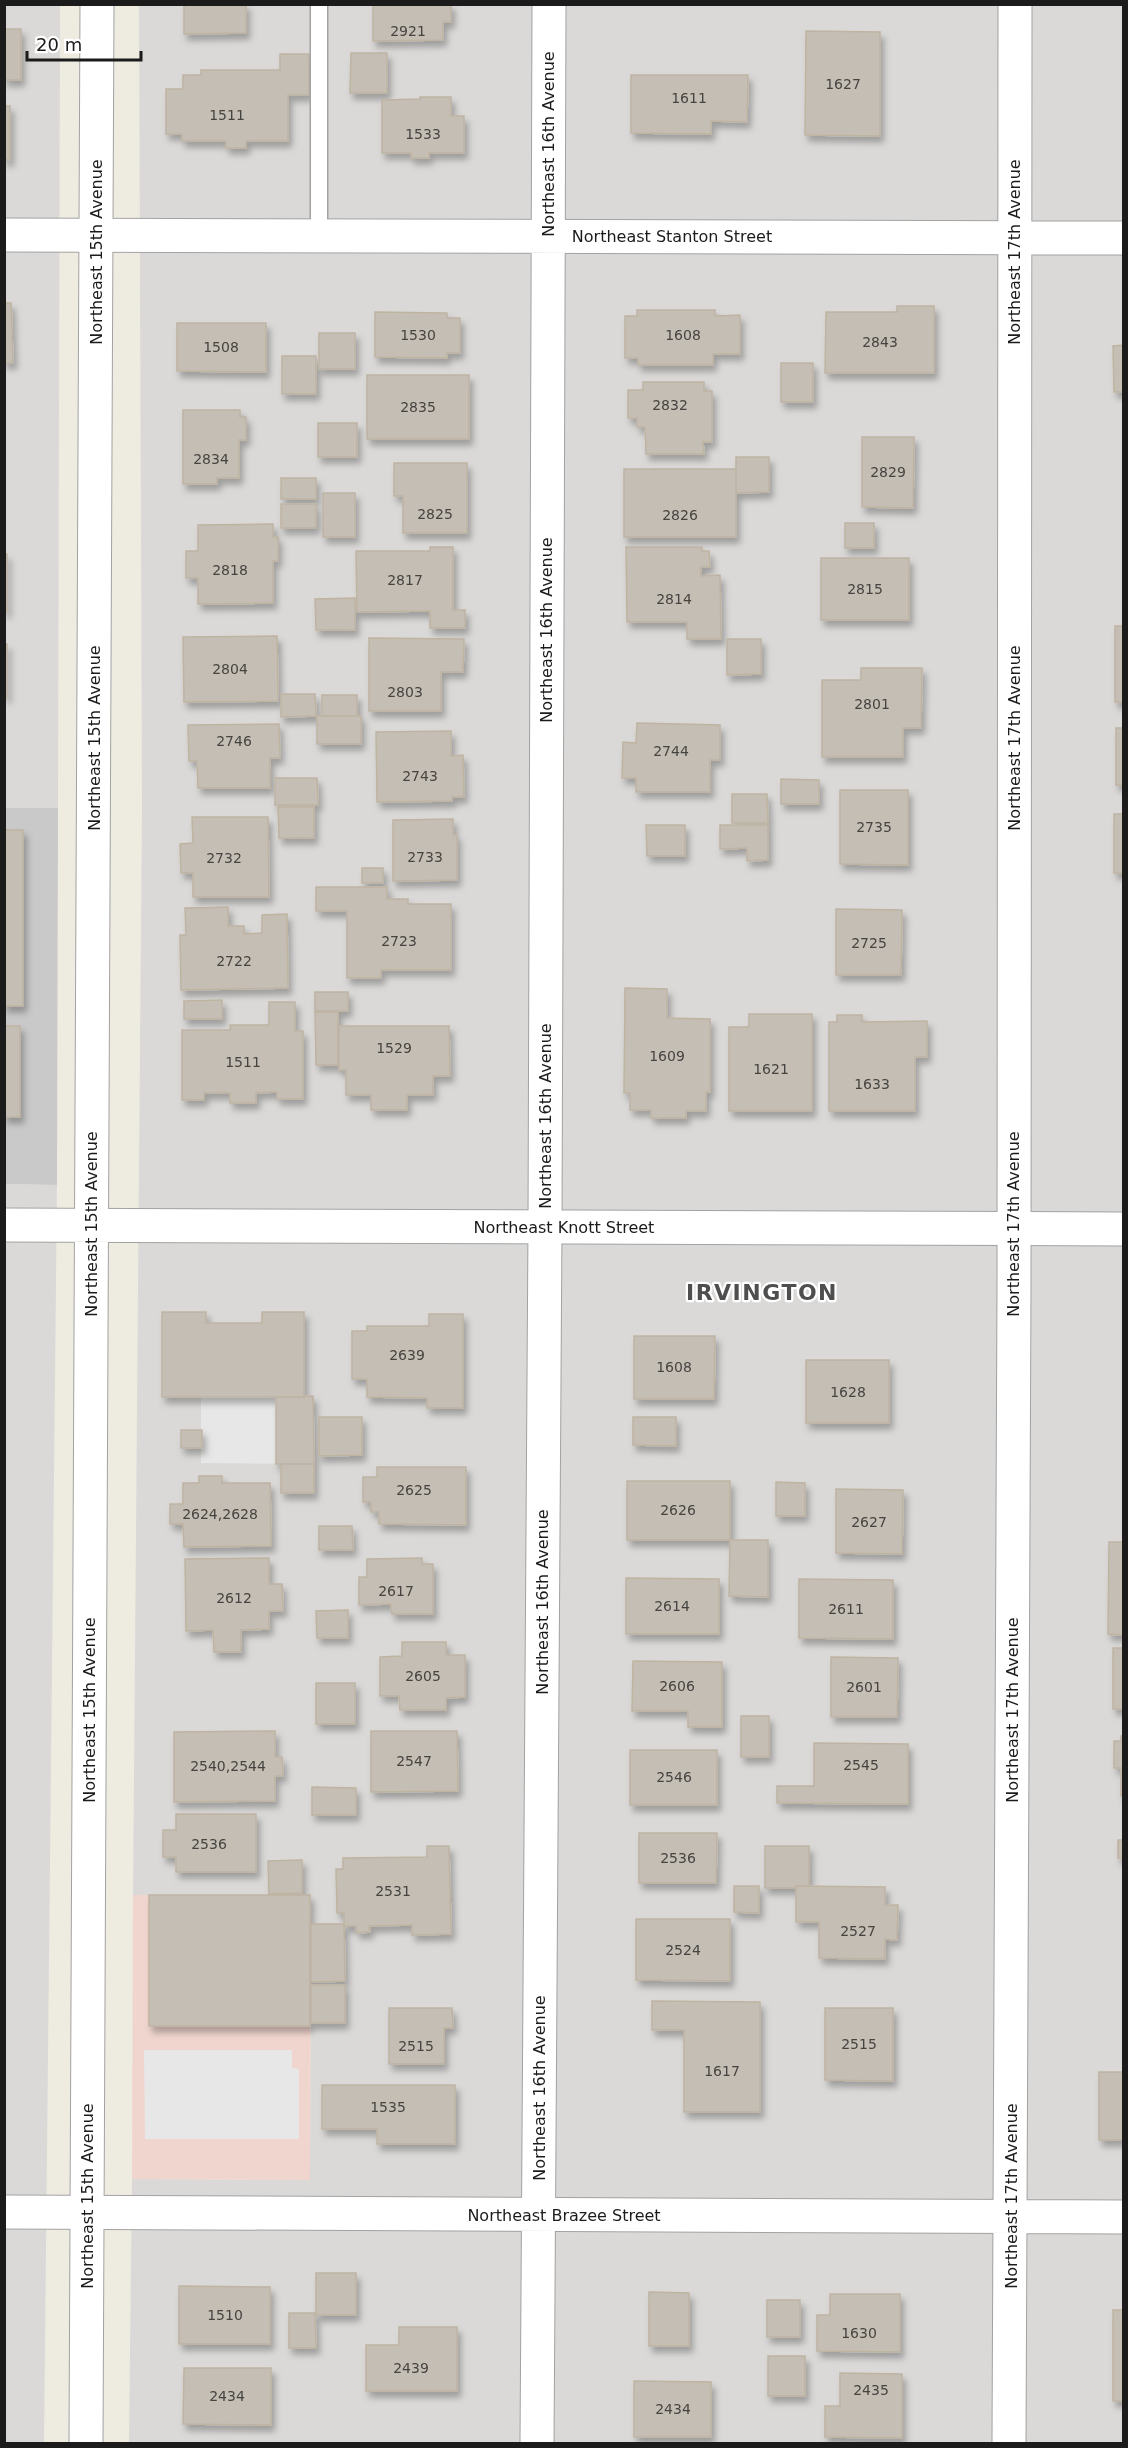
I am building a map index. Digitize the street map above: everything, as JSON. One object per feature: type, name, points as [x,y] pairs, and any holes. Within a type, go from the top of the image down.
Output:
[{"type":"street","name":"Northeast 15th Avenue","points":[[86,2444],[97,4]]},
{"type":"street","name":"Northeast 16th Avenue","points":[[537,2444],[545,1227],[549,4]]},
{"type":"street","name":"Northeast 17th Avenue","points":[[1009,2444],[1014,1228],[1013,237],[1015,4]]},
{"type":"street","name":"Northeast Stanton Street","points":[[4,235],[1124,238]]},
{"type":"street","name":"Northeast Knott Street","points":[[4,1225],[1124,1229]]},
{"type":"street","name":"Northeast Brazee Street","points":[[4,2211],[1124,2217]]},
{"type":"lane","points":[[318,236],[319,4]]},
{"type":"shaded area","points":[[4,5],[60,5],[58,808],[5,808]]},
{"type":"shaded area","points":[[139,5],[1123,5],[1123,2443],[129,2444],[132,2179],[310,2180],[311,1896],[133,1895],[142,807]]},
{"type":"shaded area","points":[[5,808],[58,808],[57,1185],[5,1184]]},
{"type":"shaded area","points":[[5,1184],[57,1185],[44,2443],[5,2444]]},
{"type":"shaded area","points":[[313,1396],[314,1464],[201,1463],[201,1397]]},
{"type":"shaded area","points":[[133,1895],[311,1896],[310,2180],[132,2179]]},
{"type":"shaded area","points":[[144,2050],[292,2050],[292,2068],[299,2069],[299,2139],[145,2139]]},
{"type":"building","points":[[184,4],[246,4],[246,33],[184,34]]},
{"type":"building","points":[[373,4],[451,4],[451,22],[443,22],[443,40],[373,41]]},
{"type":"building","points":[[4,29],[21,29],[21,80],[4,80]]},
{"type":"building","points":[[806,31],[880,32],[880,136],[805,135]]},
{"type":"building","points":[[351,53],[387,53],[387,93],[350,93]]},
{"type":"building","points":[[280,54],[309,54],[309,95],[288,95],[288,141],[246,141],[246,148],[226,148],[226,141],[182,141],[182,134],[166,134],[166,89],[183,89],[183,75],[201,75],[201,70],[280,70]]},
{"type":"building","points":[[631,75],[748,75],[747,122],[711,121],[711,134],[631,133]]},
{"type":"building","points":[[420,97],[451,97],[451,116],[464,116],[464,153],[429,153],[429,158],[411,158],[411,153],[382,153],[382,100],[420,99]]},
{"type":"building","points":[[4,106],[10,106],[10,160],[4,160]]},
{"type":"building","points":[[4,303],[11,303],[13,363],[4,363]]},
{"type":"building","points":[[897,306],[934,306],[934,373],[825,373],[826,312],[897,312]]},
{"type":"building","points":[[637,310],[715,310],[715,316],[740,315],[740,354],[713,354],[713,365],[638,365],[638,358],[625,358],[625,316],[637,316]]},
{"type":"building","points":[[375,312],[447,313],[447,318],[460,318],[460,353],[447,353],[447,358],[375,357]]},
{"type":"building","points":[[177,323],[266,323],[266,372],[177,371]]},
{"type":"building","points":[[319,333],[355,333],[355,369],[319,369]]},
{"type":"building","points":[[1124,345],[1124,392],[1114,392],[1113,346]]},
{"type":"building","points":[[282,356],[316,356],[316,394],[282,394]]},
{"type":"building","points":[[781,363],[813,363],[813,402],[781,402]]},
{"type":"building","points":[[367,375],[469,375],[469,439],[367,439]]},
{"type":"building","points":[[643,382],[704,382],[704,391],[712,391],[712,442],[703,442],[704,454],[646,454],[645,427],[637,427],[637,418],[628,418],[628,390],[643,390]]},
{"type":"building","points":[[183,410],[240,410],[240,417],[246,417],[246,440],[239,440],[239,478],[217,478],[217,484],[183,484]]},
{"type":"building","points":[[318,423],[357,423],[357,457],[318,457]]},
{"type":"building","points":[[862,437],[914,437],[913,508],[862,507]]},
{"type":"building","points":[[736,457],[769,457],[769,492],[736,493]]},
{"type":"building","points":[[394,463],[467,463],[467,533],[403,533],[403,496],[394,496]]},
{"type":"building","points":[[624,469],[736,469],[736,537],[624,537]]},
{"type":"building","points":[[281,478],[316,478],[316,499],[281,499]]},
{"type":"building","points":[[323,493],[355,493],[355,537],[323,537]]},
{"type":"building","points":[[281,504],[316,504],[316,528],[281,528]]},
{"type":"building","points":[[845,523],[874,523],[874,548],[845,548]]},
{"type":"building","points":[[273,524],[273,537],[278,537],[278,561],[273,561],[273,603],[198,604],[198,578],[186,578],[186,551],[198,551],[198,525]]},
{"type":"building","points":[[430,547],[453,547],[453,610],[465,610],[465,628],[430,628],[430,611],[357,612],[356,551],[430,551]]},
{"type":"building","points":[[626,547],[702,547],[702,551],[709,551],[710,567],[701,567],[701,576],[720,575],[721,639],[687,639],[687,622],[627,622]]},
{"type":"building","points":[[4,554],[7,554],[7,612],[4,612]]},
{"type":"building","points":[[821,558],[909,558],[909,620],[821,620]]},
{"type":"building","points":[[355,598],[355,630],[316,630],[315,599]]},
{"type":"building","points":[[1115,626],[1124,626],[1124,702],[1115,702]]},
{"type":"building","points":[[277,636],[278,701],[184,702],[183,637]]},
{"type":"building","points":[[369,638],[464,639],[463,672],[441,672],[441,711],[369,711]]},
{"type":"building","points":[[727,639],[761,639],[761,674],[727,675]]},
{"type":"building","points":[[4,644],[7,644],[7,697],[4,697]]},
{"type":"building","points":[[861,668],[922,668],[921,728],[903,728],[903,757],[822,757],[822,680],[861,680]]},
{"type":"building","points":[[281,694],[315,694],[316,716],[281,717]]},
{"type":"building","points":[[322,695],[357,695],[357,716],[322,716]]},
{"type":"building","points":[[317,716],[361,716],[361,744],[317,744]]},
{"type":"building","points":[[637,723],[720,725],[720,760],[710,760],[710,792],[636,792],[636,778],[622,778],[623,742],[636,743]]},
{"type":"building","points":[[279,724],[280,758],[270,758],[270,788],[198,788],[197,761],[189,761],[188,725]]},
{"type":"building","points":[[1116,728],[1124,728],[1124,785],[1116,785]]},
{"type":"building","points":[[451,731],[451,756],[463,755],[464,797],[452,797],[452,801],[377,802],[376,732]]},
{"type":"building","points":[[275,778],[317,778],[318,805],[275,805]]},
{"type":"building","points":[[781,779],[819,780],[819,804],[781,804]]},
{"type":"building","points":[[840,790],[908,790],[908,865],[840,864]]},
{"type":"building","points":[[732,794],[767,794],[768,823],[732,823]]},
{"type":"building","points":[[278,807],[314,807],[314,838],[279,838]]},
{"type":"building","points":[[1114,814],[1124,814],[1124,873],[1114,873]]},
{"type":"building","points":[[192,817],[268,817],[269,897],[193,897],[193,873],[181,873],[180,844],[193,843]]},
{"type":"building","points":[[453,819],[453,835],[457,835],[457,880],[393,881],[393,820]]},
{"type":"building","points":[[646,825],[685,825],[685,856],[647,856]]},
{"type":"building","points":[[720,825],[768,825],[768,860],[747,861],[747,848],[720,849]]},
{"type":"building","points":[[4,830],[23,830],[23,1006],[4,1006]]},
{"type":"building","points":[[362,868],[383,868],[383,883],[362,883]]},
{"type":"building","points":[[316,887],[387,887],[387,899],[408,899],[408,904],[451,904],[451,970],[381,970],[381,978],[347,978],[347,911],[316,911]]},
{"type":"building","points":[[228,907],[228,926],[244,926],[244,934],[262,933],[262,915],[287,914],[288,988],[181,990],[180,935],[186,935],[185,908]]},
{"type":"building","points":[[836,909],[902,910],[901,975],[836,975]]},
{"type":"building","points":[[625,988],[667,989],[667,1018],[710,1019],[710,1092],[706,1092],[706,1111],[686,1111],[686,1118],[651,1118],[651,1110],[630,1110],[630,1093],[624,1093]]},
{"type":"building","points":[[315,992],[348,992],[348,1011],[315,1011]]},
{"type":"building","points":[[222,1000],[222,1019],[184,1019],[184,1001]]},
{"type":"building","points":[[269,1002],[295,1002],[295,1031],[303,1031],[303,1099],[277,1099],[277,1092],[256,1093],[256,1103],[230,1103],[230,1093],[204,1093],[204,1100],[182,1100],[182,1030],[230,1030],[230,1025],[269,1025]]},
{"type":"building","points":[[315,1012],[338,1012],[338,1065],[316,1065]]},
{"type":"building","points":[[749,1014],[812,1014],[812,1111],[729,1111],[729,1027],[749,1027]]},
{"type":"building","points":[[837,1015],[862,1015],[862,1022],[927,1021],[927,1057],[915,1057],[915,1111],[829,1111],[829,1022],[837,1022]]},
{"type":"building","points":[[4,1026],[20,1026],[20,1117],[4,1117]]},
{"type":"building","points":[[339,1026],[449,1026],[450,1076],[433,1076],[433,1095],[407,1095],[407,1110],[371,1110],[371,1095],[346,1095],[346,1070],[339,1070]]},
{"type":"building","points":[[162,1312],[206,1312],[206,1323],[262,1323],[262,1312],[304,1312],[304,1397],[162,1397]]},
{"type":"building","points":[[429,1314],[463,1314],[463,1408],[427,1408],[427,1398],[367,1397],[367,1379],[352,1379],[352,1331],[367,1331],[367,1326],[429,1326]]},
{"type":"building","points":[[634,1336],[715,1336],[714,1399],[634,1399]]},
{"type":"building","points":[[806,1360],[889,1360],[889,1423],[806,1423]]},
{"type":"building","points":[[313,1396],[314,1464],[276,1464],[276,1397]]},
{"type":"building","points":[[319,1417],[362,1417],[362,1455],[319,1456]]},
{"type":"building","points":[[633,1417],[676,1417],[676,1446],[633,1445]]},
{"type":"building","points":[[181,1430],[202,1430],[202,1448],[181,1448]]},
{"type":"building","points":[[281,1464],[314,1464],[314,1493],[281,1493]]},
{"type":"building","points":[[377,1467],[466,1467],[466,1525],[379,1524],[379,1512],[371,1512],[371,1502],[363,1502],[363,1477],[377,1477]]},
{"type":"building","points":[[199,1476],[222,1476],[222,1483],[270,1483],[271,1546],[184,1547],[183,1524],[170,1524],[170,1504],[183,1504],[183,1483],[199,1483]]},
{"type":"building","points":[[627,1481],[730,1481],[730,1540],[627,1540]]},
{"type":"building","points":[[776,1482],[805,1483],[805,1516],[776,1516]]},
{"type":"building","points":[[836,1489],[903,1490],[902,1554],[836,1553]]},
{"type":"building","points":[[319,1526],[352,1526],[353,1550],[319,1550]]},
{"type":"building","points":[[730,1540],[768,1540],[768,1597],[729,1596]]},
{"type":"building","points":[[1109,1542],[1124,1542],[1124,1635],[1108,1634]]},
{"type":"building","points":[[269,1558],[269,1584],[282,1584],[283,1611],[269,1611],[269,1629],[241,1630],[241,1652],[214,1652],[213,1630],[186,1631],[185,1559]]},
{"type":"building","points":[[422,1558],[422,1564],[433,1564],[433,1614],[392,1614],[391,1604],[359,1605],[359,1577],[367,1577],[367,1559]]},
{"type":"building","points":[[626,1578],[719,1579],[719,1634],[626,1634]]},
{"type":"building","points":[[799,1579],[893,1580],[893,1639],[799,1638]]},
{"type":"building","points":[[348,1610],[348,1638],[317,1638],[316,1611]]},
{"type":"building","points":[[402,1642],[446,1642],[446,1655],[465,1655],[465,1697],[446,1698],[446,1710],[400,1710],[399,1696],[380,1696],[380,1657],[402,1656]]},
{"type":"building","points":[[1113,1648],[1124,1648],[1124,1709],[1113,1709]]},
{"type":"building","points":[[831,1657],[898,1658],[897,1717],[831,1717]]},
{"type":"building","points":[[633,1661],[722,1662],[722,1727],[688,1727],[688,1711],[632,1711]]},
{"type":"building","points":[[316,1683],[355,1683],[355,1724],[316,1724]]},
{"type":"building","points":[[741,1716],[769,1716],[769,1757],[741,1757]]},
{"type":"building","points":[[275,1731],[275,1757],[282,1757],[283,1776],[275,1776],[275,1801],[174,1802],[174,1732]]},
{"type":"building","points":[[371,1731],[457,1731],[458,1791],[371,1792]]},
{"type":"building","points":[[1121,1736],[1124,1736],[1124,1796],[1121,1796],[1121,1768],[1114,1768],[1114,1741],[1121,1741]]},
{"type":"building","points":[[814,1743],[908,1744],[908,1804],[777,1803],[777,1786],[814,1786]]},
{"type":"building","points":[[630,1750],[717,1750],[717,1805],[630,1805]]},
{"type":"building","points":[[312,1787],[356,1788],[356,1815],[312,1815]]},
{"type":"building","points":[[176,1814],[256,1814],[256,1872],[176,1872],[176,1857],[163,1857],[163,1830],[176,1830]]},
{"type":"building","points":[[639,1833],[717,1833],[716,1883],[639,1883]]},
{"type":"building","points":[[1118,1840],[1124,1840],[1124,1858],[1118,1858]]},
{"type":"building","points":[[427,1846],[449,1846],[451,1934],[412,1935],[412,1925],[369,1926],[370,1932],[357,1933],[356,1926],[344,1926],[344,1913],[337,1913],[336,1869],[343,1869],[343,1858],[427,1857]]},
{"type":"building","points":[[765,1846],[809,1846],[809,1886],[765,1888]]},
{"type":"building","points":[[302,1860],[302,1893],[269,1894],[268,1861]]},
{"type":"building","points":[[734,1886],[759,1886],[759,1913],[734,1912]]},
{"type":"building","points":[[796,1886],[885,1887],[885,1905],[898,1905],[897,1940],[885,1939],[885,1959],[819,1958],[819,1922],[796,1922]]},
{"type":"building","points":[[149,1895],[310,1895],[310,2026],[149,2026]]},
{"type":"building","points":[[636,1919],[730,1919],[730,1981],[636,1980]]},
{"type":"building","points":[[311,1924],[344,1924],[345,1981],[311,1982]]},
{"type":"building","points":[[311,1985],[345,1985],[345,2023],[311,2023]]},
{"type":"building","points":[[652,2001],[760,2002],[760,2112],[684,2112],[684,2030],[652,2030]]},
{"type":"building","points":[[389,2008],[452,2008],[453,2028],[444,2028],[444,2064],[389,2064]]},
{"type":"building","points":[[825,2008],[893,2008],[893,2081],[825,2080]]},
{"type":"building","points":[[1099,2072],[1124,2072],[1124,2140],[1099,2140]]},
{"type":"building","points":[[322,2085],[455,2085],[455,2144],[377,2144],[377,2129],[322,2129]]},
{"type":"building","points":[[316,2273],[356,2273],[356,2315],[316,2315]]},
{"type":"building","points":[[179,2286],[270,2287],[270,2344],[179,2344]]},
{"type":"building","points":[[649,2292],[689,2293],[689,2346],[649,2346]]},
{"type":"building","points":[[830,2294],[900,2294],[900,2352],[817,2351],[817,2315],[830,2315]]},
{"type":"building","points":[[767,2300],[800,2300],[800,2337],[767,2337]]},
{"type":"building","points":[[1113,2310],[1124,2310],[1124,2401],[1113,2401]]},
{"type":"building","points":[[289,2313],[315,2313],[316,2348],[289,2348]]},
{"type":"building","points":[[399,2327],[457,2327],[457,2391],[366,2391],[366,2345],[399,2345]]},
{"type":"building","points":[[768,2356],[805,2356],[805,2396],[768,2396]]},
{"type":"building","points":[[184,2368],[271,2368],[271,2425],[183,2424]]},
{"type":"building","points":[[840,2373],[902,2374],[902,2438],[825,2437],[825,2406],[840,2406]]},
{"type":"building","points":[[634,2381],[711,2382],[711,2437],[634,2437]]},
{"type":"district","name":"IRVINGTON","points":[[762,1292]]}]
